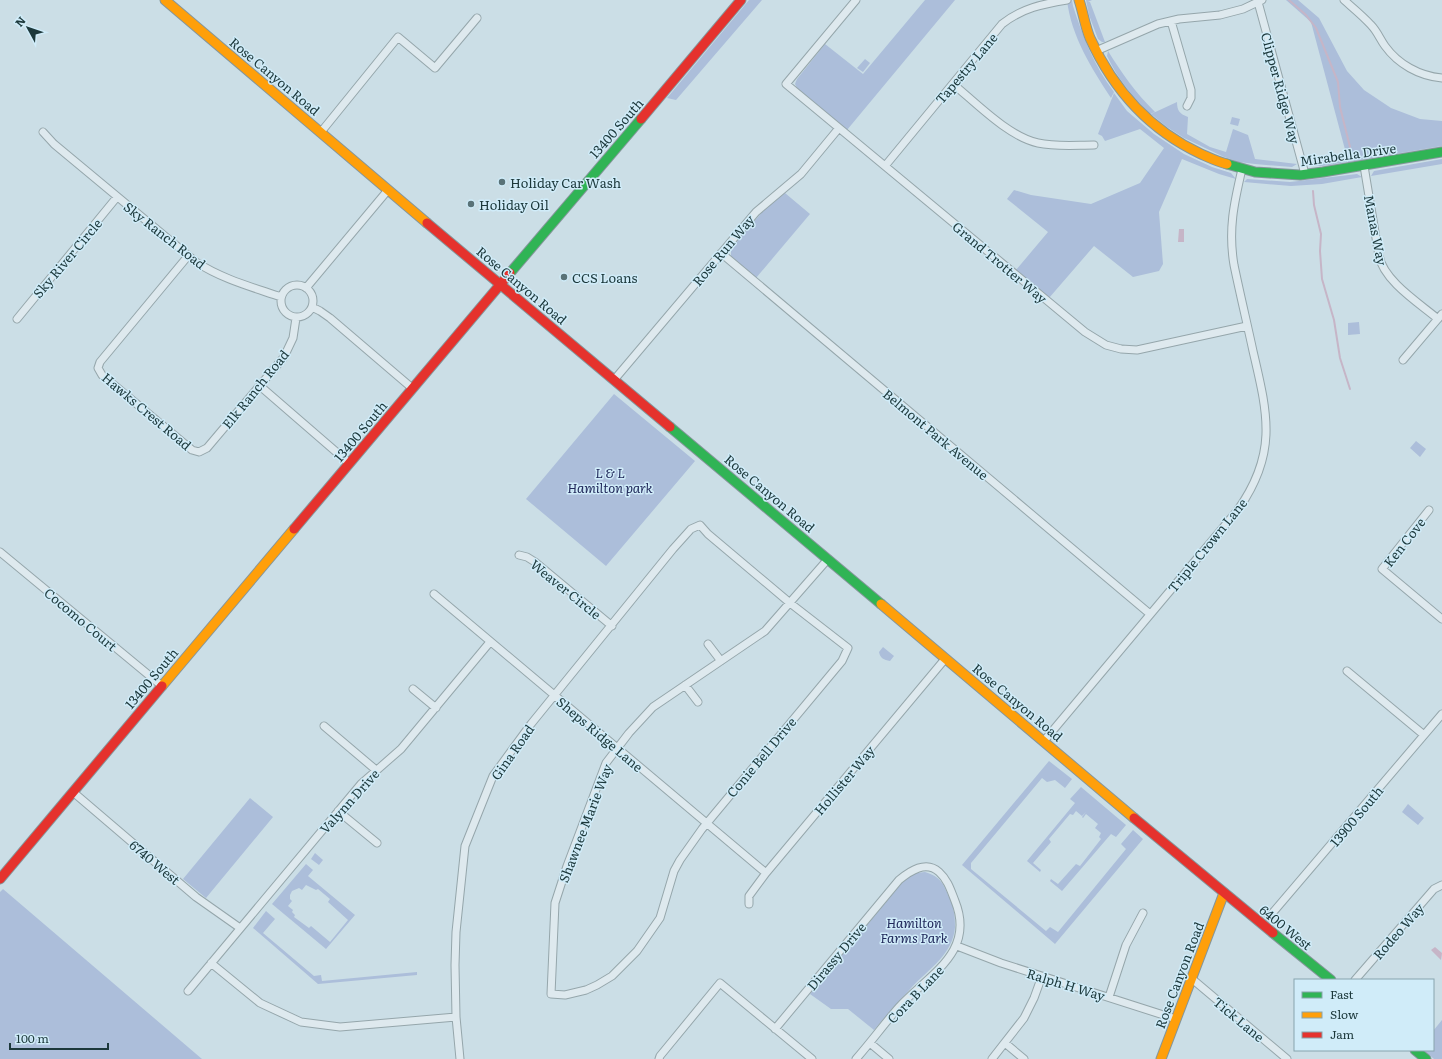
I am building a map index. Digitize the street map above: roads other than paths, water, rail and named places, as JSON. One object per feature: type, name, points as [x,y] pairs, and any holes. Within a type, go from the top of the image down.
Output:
[{"type":"street","name":"Rose Canyon Road","points":[[165,0],[388,190],[1224,893],[1161,1059]]},
{"type":"street","name":"13400 South","points":[[0,879],[412,388],[741,0]]},
{"type":"street","name":"Grand Trotter Way","points":[[856,0],[786,84],[1084,332],[1106,345],[1121,349],[1145,349],[1247,326]]},
{"type":"street","name":"Tapestry Lane","points":[[885,166],[997,31],[1009,19],[1031,7],[1067,0]]},
{"type":"street","name":"Mirabella Drive","points":[[1079,0],[1086,27],[1096,50],[1115,84],[1131,104],[1149,121],[1167,136],[1199,154],[1242,169],[1271,174],[1305,174],[1364,166],[1442,152]]},
{"type":"street","points":[[1344,0],[1371,25],[1384,45],[1398,60],[1417,71],[1442,78]]},
{"type":"street","points":[[1096,50],[1144,29],[1170,20],[1220,15],[1243,9],[1260,1]]},
{"type":"street","name":"Clipper Ridge Way","points":[[1260,1],[1305,174]]},
{"type":"street","points":[[321,132],[398,37],[435,68],[477,18]]},
{"type":"street","points":[[1170,20],[1191,90],[1191,98],[1187,106]]},
{"type":"street","points":[[953,84],[1010,131],[1024,139],[1047,144],[1094,145]]},
{"type":"street","name":"Rose Run Way","points":[[614,380],[759,208],[801,174],[839,128]]},
{"type":"street","name":"Sky Ranch Road","points":[[43,132],[54,144],[203,267],[219,275],[281,297]]},
{"type":"street","name":"Manas Way","points":[[1364,166],[1382,266],[1387,275],[1394,282],[1440,316]]},
{"type":"street","name":"Triple Crown Lane","points":[[1044,741],[1237,511],[1250,491],[1260,468],[1265,445],[1266,412],[1234,265],[1231,238],[1233,210],[1242,169]]},
{"type":"street","points":[[306,288],[388,190]]},
{"type":"street","name":"Sky River Circle","points":[[17,319],[118,198]]},
{"type":"street","name":"Belmont Park Avenue","points":[[721,253],[1150,614]]},
{"type":"street","name":"Hawks Crest Road","points":[[188,256],[100,362],[98,368],[102,375],[190,448],[199,452]]},
{"type":"street","points":[[299,285],[306,288],[312,296],[312,307],[307,314],[296,318],[289,316],[284,311],[281,304],[281,297],[284,291],[289,287],[299,285]]},
{"type":"street","points":[[312,307],[330,318],[412,388]]},
{"type":"street","points":[[1403,360],[1440,316]]},
{"type":"street","name":"Elk Ranch Road","points":[[199,452],[207,448],[280,363],[288,351],[293,338],[296,318]]},
{"type":"street","points":[[260,386],[349,463]]},
{"type":"street","name":"Ken Cove","points":[[1429,510],[1382,569],[1442,619]]},
{"type":"street","name":"Conie Bell Drive","points":[[551,994],[565,995],[586,990],[597,985],[612,976],[637,951],[660,918],[674,871],[680,860],[706,823],[842,661],[848,648],[790,603],[708,534],[700,525]]},
{"type":"street","name":"Gina Road","points":[[460,1059],[456,1017],[456,932],[465,846],[493,776],[531,724],[686,534],[691,529],[700,525]]},
{"type":"street","name":"Cocomo Court","points":[[0,552],[162,686]]},
{"type":"street","name":"Weaver Circle","points":[[519,555],[536,562],[612,626]]},
{"type":"street","name":"Shawnee Marie Way","points":[[551,994],[555,903],[567,866],[606,763],[653,707],[765,631],[828,559]]},
{"type":"street","name":"Sheps Ridge Lane","points":[[434,594],[766,873]]},
{"type":"street","name":"Valynn Drive","points":[[188,991],[361,784],[401,749],[490,642]]},
{"type":"street","points":[[708,644],[721,661]]},
{"type":"street","name":"Hollister Way","points":[[749,904],[749,896],[766,873],[945,659]]},
{"type":"street","points":[[1347,671],[1424,735]]},
{"type":"street","points":[[686,685],[698,702]]},
{"type":"street","points":[[413,689],[436,708]]},
{"type":"street","name":"13900 South","points":[[1270,917],[1442,714]]},
{"type":"street","points":[[324,726],[376,770]]},
{"type":"street","name":"6740 West","points":[[73,792],[196,897],[240,928]]},
{"type":"street","points":[[338,811],[377,843]]},
{"type":"street","name":"Dirassy Drive","points":[[775,1028],[899,880],[911,870],[930,867],[939,871],[946,879],[958,907],[960,925],[957,946]]},
{"type":"street","name":"Rodeo Way","points":[[1356,979],[1434,889],[1442,885]]},
{"type":"street","name":"6400 West","points":[[1224,893],[1330,979]]},
{"type":"street","points":[[1109,997],[1126,945],[1143,913]]},
{"type":"street","name":"Ralph H Way","points":[[957,946],[1001,963],[1176,1019]]},
{"type":"street","name":"Cora B Lane","points":[[856,1059],[898,1008],[942,966],[957,946]]},
{"type":"street","points":[[211,963],[260,1003],[301,1022],[340,1027],[456,1017]]},
{"type":"street","points":[[992,1059],[1024,1018],[1034,998],[1042,976]]},
{"type":"street","name":"Tick Lane","points":[[1191,978],[1287,1059]]},
{"type":"street","points":[[659,1059],[720,983],[812,1059]]},
{"type":"street","points":[[870,1043],[889,1059]]},
{"type":"street","points":[[1005,1044],[1024,1059]]},
{"type":"street","points":[[1417,1051],[1426,1059]]},
{"type":"waterway","points":[[1289,0],[1306,15],[1316,28],[1338,82],[1340,107],[1350,147]]},
{"type":"waterway","points":[[1313,191],[1314,205],[1321,234],[1320,251],[1322,279],[1334,320],[1340,358],[1350,389]]},
{"type":"place","name":"Holiday Car Wash","points":[[502,182]]},
{"type":"place","name":"Holiday Oil","points":[[471,204]]},
{"type":"place","name":"CCS Loans","points":[[564,277]]},
{"type":"park label","name":"L & L Hamilton park","points":[[610,480]]},
{"type":"park label","name":"Hamilton Farms Park","points":[[914,930]]}]
